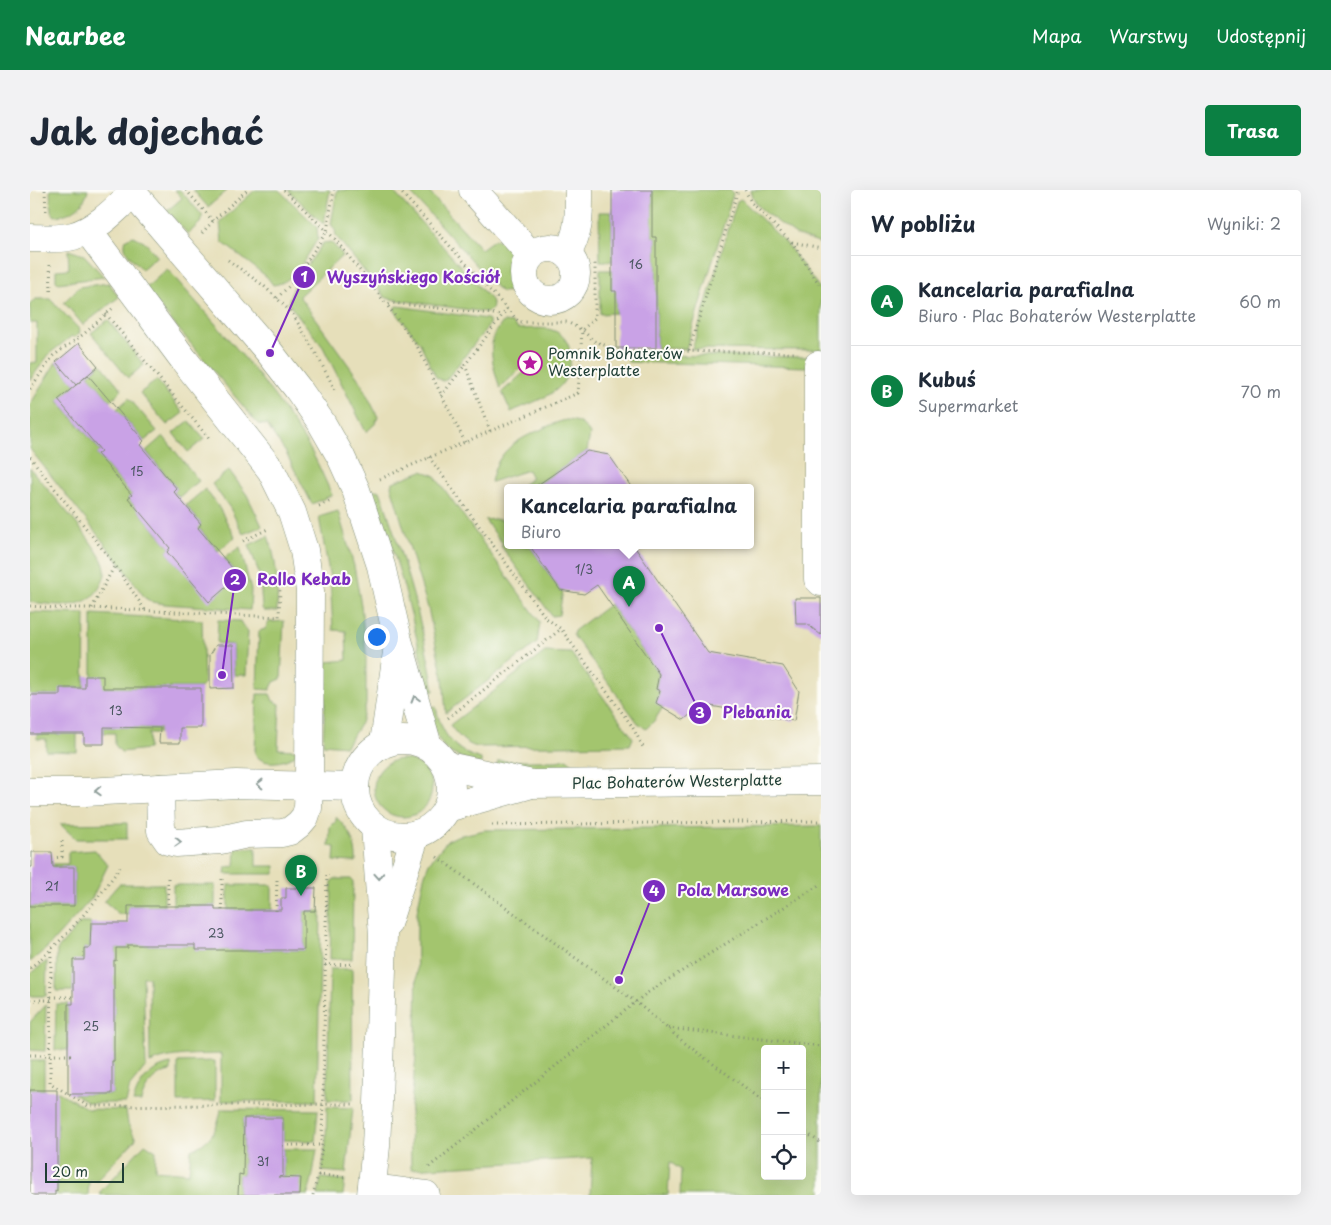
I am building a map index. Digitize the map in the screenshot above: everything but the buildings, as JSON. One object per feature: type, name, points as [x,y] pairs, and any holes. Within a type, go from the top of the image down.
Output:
[{"type":"street","points":[[473,190],[531,255]]},
{"type":"street","points":[[567,254],[577,231],[579,190]]},
{"type":"street","points":[[30,238],[71,237],[88,231],[108,217],[131,191],[270,353],[321,422],[341,457],[345,494],[382,566],[398,640],[428,746]]},
{"type":"street","points":[[88,231],[271,470],[292,512],[304,550],[310,591],[309,785],[308,808],[305,818],[290,831],[282,833],[247,834],[220,840],[168,842],[161,831],[160,788]]},
{"type":"street","points":[[545,248],[553,248],[567,254],[573,260],[575,268],[576,277],[574,285],[562,297],[554,300],[538,298],[526,286],[524,278],[524,269],[531,255],[545,248]]},
{"type":"street","points":[[810,359],[818,579],[821,582]]},
{"type":"street","points":[[384,743],[398,640]]},
{"type":"street","points":[[383,935],[423,843],[429,829],[440,820],[447,808],[451,794],[451,780],[447,766],[435,751],[417,741],[406,739],[384,743],[372,750],[363,760],[357,773],[355,787],[357,802],[364,816],[375,827],[388,834],[402,836],[423,843]]},
{"type":"street","name":"Plac Bohaterów Westerplatte","points":[[447,766],[532,784],[821,781]]},
{"type":"street","points":[[30,792],[85,792],[236,784],[355,787]]},
{"type":"street","name":"Plac Bohaterów Westerplatte","points":[[447,808],[532,784]]},
{"type":"street","points":[[375,827],[383,935],[378,1104],[365,1187],[426,1195]]},
{"type":"path","points":[[186,190],[213,221],[247,190]]},
{"type":"path","points":[[284,190],[335,239],[388,305],[417,346],[465,442]]},
{"type":"path","points":[[276,298],[294,281],[327,231],[334,190]]},
{"type":"path","points":[[399,190],[519,322],[567,322],[582,330],[594,341],[617,350],[689,351],[810,359]]},
{"type":"path","points":[[689,351],[738,190]]},
{"type":"path","points":[[745,190],[751,202],[792,242],[821,287]]},
{"type":"path","points":[[792,242],[821,248]]},
{"type":"path","points":[[320,506],[578,392],[582,330],[595,318],[595,259]]},
{"type":"path","points":[[388,305],[392,303],[502,315]]},
{"type":"path","points":[[441,396],[507,309]]},
{"type":"path","points":[[106,314],[211,442]]},
{"type":"path","points":[[30,388],[53,356],[85,333]]},
{"type":"path","points":[[465,365],[490,431]]},
{"type":"path","points":[[30,457],[116,565],[146,610]]},
{"type":"path","points":[[429,457],[546,618],[561,630],[632,726],[644,749]]},
{"type":"path","points":[[265,521],[272,536]]},
{"type":"path","points":[[92,608],[116,565]]},
{"type":"path","points":[[30,606],[280,617],[280,587]]},
{"type":"path","points":[[444,722],[561,630]]},
{"type":"path","points":[[492,825],[821,821]]},
{"type":"path","points":[[52,858],[62,857],[62,840]]},
{"type":"path","points":[[423,843],[636,1002],[686,1044],[761,1099]]},
{"type":"path","points":[[30,968],[52,950],[98,899],[120,867]]},
{"type":"path","points":[[313,1195],[322,1145],[327,871]]},
{"type":"path","points":[[168,878],[168,906]]},
{"type":"path","points":[[222,879],[222,910]]},
{"type":"path","points":[[276,911],[277,880]]},
{"type":"path","points":[[399,1192],[647,993],[821,884]]},
{"type":"path","points":[[52,950],[50,1083],[88,1106],[358,1104]]},
{"type":"path","points":[[326,965],[360,964]]},
{"type":"path","points":[[30,1000],[73,997]]},
{"type":"path","points":[[667,1028],[821,1046]]},
{"type":"path","points":[[30,1055],[73,1056]]},
{"type":"path","points":[[806,1133],[821,1144]]},
{"type":"path","points":[[283,1145],[322,1145]]},
{"type":"path","points":[[318,1175],[365,1187]]},
{"type":"green space","points":[[50,190],[88,190],[84,201],[76,209],[55,216],[51,211]]},
{"type":"green space","points":[[175,190],[180,190],[202,215],[202,221],[188,234],[167,211],[182,198]]},
{"type":"green space","points":[[193,190],[228,190],[208,207]]},
{"type":"green space","points":[[255,190],[279,190],[317,227],[318,239],[299,268],[288,279],[273,285],[267,277],[222,242],[220,222]]},
{"type":"green space","points":[[288,190],[330,190],[324,223],[322,223]]},
{"type":"green space","points":[[337,190],[392,190],[491,300],[493,306],[491,310],[486,312],[385,297],[336,236],[331,224]]},
{"type":"green space","points":[[408,190],[427,190],[481,249],[495,239],[511,249],[513,252],[514,291],[501,292]]},
{"type":"green space","points":[[652,190],[731,190],[733,194],[686,349],[656,348],[656,237],[652,237]]},
{"type":"green space","points":[[751,190],[821,190],[821,244],[796,235],[767,214],[758,206]]},
{"type":"green space","points":[[741,199],[786,243],[821,290],[821,350],[692,349],[737,201]]},
{"type":"green space","points":[[599,212],[612,212],[612,237],[617,261],[600,261]]},
{"type":"green space","points":[[133,236],[144,241],[157,256],[142,269],[129,256],[125,248],[126,239]]},
{"type":"green space","points":[[331,242],[343,255],[299,296],[360,381],[378,417],[375,424],[366,432],[323,347],[288,303],[295,283],[323,243]]},
{"type":"green space","points":[[68,250],[84,255],[104,277],[58,283],[56,281],[56,270],[69,269]]},
{"type":"green space","points":[[167,269],[241,354],[276,398],[311,450],[332,495],[312,504],[286,453],[267,425],[258,424],[145,289]]},
{"type":"green space","points":[[600,270],[612,270],[612,290],[616,291],[616,313],[600,314]]},
{"type":"green space","points":[[109,283],[119,297],[83,325],[64,302],[79,287]]},
{"type":"green space","points":[[36,299],[50,299],[80,330],[79,334],[74,338],[72,336],[50,353],[30,380],[30,363],[37,362],[37,323],[30,323],[30,303]]},
{"type":"green space","points":[[395,307],[487,319],[489,320],[489,325],[446,380],[443,381],[436,377],[420,343],[395,311]]},
{"type":"green space","points":[[108,320],[144,365],[128,378],[91,333]]},
{"type":"green space","points":[[503,322],[512,323],[518,329],[545,329],[560,334],[566,341],[570,358],[567,376],[556,390],[540,400],[511,412],[502,392],[537,363],[531,355],[524,362],[525,364],[500,388],[493,362],[492,342]]},
{"type":"green space","points":[[628,355],[821,357],[807,367],[628,362]]},
{"type":"green space","points":[[56,362],[76,385],[58,401],[101,451],[97,454],[132,495],[128,498],[170,548],[167,552],[209,601],[239,576],[224,558],[240,547],[251,590],[250,610],[165,604],[152,602],[145,598],[123,567],[30,449],[30,405]]},
{"type":"green space","points":[[101,364],[122,390],[110,401],[88,375]]},
{"type":"green space","points":[[157,380],[183,413],[167,425],[140,393]]},
{"type":"green space","points":[[129,398],[157,431],[144,441],[117,409]]},
{"type":"green space","points":[[566,420],[583,425],[590,434],[587,451],[539,484],[524,484],[532,478],[528,470],[491,482],[502,455],[508,449],[531,434]]},
{"type":"green space","points":[[189,421],[204,439],[188,452],[173,433]]},
{"type":"green space","points":[[163,436],[199,481],[179,497],[174,492],[177,489],[146,451]]},
{"type":"green space","points":[[30,468],[85,534],[102,560],[105,575],[98,590],[91,597],[76,604],[57,605],[30,602]]},
{"type":"green space","points":[[229,470],[247,495],[262,526],[243,534],[230,508],[212,484]]},
{"type":"green space","points":[[422,471],[434,475],[540,622],[537,643],[446,713],[443,678],[428,608],[391,486],[393,482]]},
{"type":"green space","points":[[205,489],[218,506],[235,537],[218,551],[198,527],[201,524],[186,505]]},
{"type":"green space","points":[[372,491],[380,491],[406,572],[425,643],[434,691],[427,692],[405,590],[390,540]]},
{"type":"green space","points":[[338,511],[354,566],[361,605],[366,652],[366,704],[361,723],[346,746],[323,744],[327,662],[347,660],[346,631],[333,630],[330,578],[319,517]]},
{"type":"green space","points":[[495,519],[504,521],[504,549],[532,549],[560,590],[563,590],[559,615],[552,616],[501,546],[503,544],[485,520]]},
{"type":"green space","points":[[268,536],[276,573],[277,611],[264,611],[262,608],[260,576],[249,545]]},
{"type":"green space","points":[[610,604],[659,674],[656,689],[660,691],[657,703],[663,707],[646,729],[638,723],[573,635],[574,631]]},
{"type":"green space","points":[[30,612],[85,614],[84,688],[61,688],[60,695],[30,695]]},
{"type":"green space","points":[[92,614],[202,620],[204,683],[201,688],[92,688]]},
{"type":"green space","points":[[218,620],[240,621],[248,631],[246,675],[234,675],[233,645],[217,643]]},
{"type":"green space","points":[[284,621],[281,679],[274,682],[270,690],[257,689],[259,631],[265,629],[269,622]]},
{"type":"green space","points":[[545,652],[571,653],[633,738],[630,745],[477,747],[458,736],[450,725]]},
{"type":"green space","points":[[257,694],[270,694],[273,701],[280,704],[278,749],[296,750],[295,755],[291,758],[280,762],[268,762],[262,760],[255,753]]},
{"type":"green space","points":[[436,707],[441,726],[451,740],[464,752],[481,759],[481,764],[451,753],[438,739],[428,708]]},
{"type":"green space","points":[[61,727],[77,733],[77,752],[46,751],[46,739],[37,739],[37,734],[60,734]]},
{"type":"green space","points":[[104,727],[159,728],[159,733],[149,733],[148,749],[121,752],[115,745],[115,733],[104,733]]},
{"type":"green space","points":[[397,759],[409,759],[424,767],[432,782],[432,794],[424,809],[409,817],[397,817],[382,809],[374,794],[374,782],[382,767]]},
{"type":"green space","points":[[567,759],[581,772],[497,765],[498,761],[556,761]]},
{"type":"green space","points":[[336,817],[345,827],[354,843],[356,862],[334,861],[335,847],[329,846],[330,827],[336,821]]},
{"type":"green space","points":[[127,823],[127,839],[76,839],[60,824]]},
{"type":"green space","points":[[821,826],[821,1195],[680,1195],[681,1170],[670,1162],[668,1195],[590,1195],[592,1158],[411,1169],[410,1115],[416,1056],[417,912],[424,877],[429,863],[447,841],[457,836],[485,830]]},
{"type":"green space","points":[[236,848],[256,848],[256,866],[275,866],[275,874],[225,874],[226,867],[235,866]]},
{"type":"green space","points":[[95,850],[108,865],[92,898],[48,947],[30,962],[30,906],[74,906],[74,867],[52,867],[52,864],[68,864],[68,852]]},
{"type":"green space","points":[[334,879],[351,879],[353,881],[352,959],[330,959],[332,881]]},
{"type":"green space","points":[[119,884],[164,884],[164,906],[129,906],[128,914],[119,914],[104,901]]},
{"type":"green space","points":[[173,885],[215,885],[215,906],[173,906]]},
{"type":"green space","points":[[228,885],[272,885],[272,910],[228,910]]},
{"type":"green space","points":[[304,911],[321,911],[317,1101],[221,1101],[221,1054],[175,1056],[150,1063],[149,977],[143,977],[146,1066],[130,1086],[126,1103],[88,1103],[73,1094],[112,1094],[114,994],[112,960],[116,960],[116,948],[128,948],[128,945],[195,945],[195,950],[304,950]]},
{"type":"green space","points":[[80,923],[91,923],[90,948],[84,948],[84,960],[73,961],[73,991],[56,991],[57,950]]},
{"type":"green space","points":[[47,961],[46,996],[30,996],[30,974]]},
{"type":"green space","points":[[330,969],[352,969],[353,1100],[327,1100]]},
{"type":"green space","points":[[56,1004],[68,1004],[68,1050],[55,1050]]},
{"type":"green space","points":[[46,1005],[45,1051],[30,1050],[30,1022]]},
{"type":"green space","points":[[30,1061],[44,1061],[44,1090],[30,1090]]},
{"type":"green space","points":[[215,1061],[215,1101],[178,1102],[178,1062]]},
{"type":"green space","points":[[171,1064],[171,1071],[165,1072],[151,1082],[141,1102],[133,1102],[146,1077],[157,1069]]},
{"type":"green space","points":[[55,1090],[88,1109],[126,1110],[128,1124],[136,1139],[97,1180],[89,1180],[88,1195],[55,1195],[55,1191],[57,1191],[57,1124]]},
{"type":"green space","points":[[327,1107],[353,1108],[346,1173],[322,1171],[326,1141]]},
{"type":"green space","points":[[221,1109],[318,1110],[315,1141],[283,1140],[283,1118],[244,1118],[243,1175],[239,1175],[238,1195],[100,1195],[100,1192],[145,1144],[156,1151],[155,1170],[189,1173],[191,1150],[198,1147],[212,1134],[218,1123]]},
{"type":"green space","points":[[283,1149],[317,1149],[308,1195],[278,1195],[278,1176],[283,1176]]},
{"type":"green space","points":[[321,1178],[345,1180],[343,1195],[318,1195]]},
{"type":"place","name":"Wyszyńskiego Kościół","points":[[270,353]]},
{"type":"place","name":"Pomnik Bohaterów Westerplatte","points":[[530,363]]},
{"type":"place","name":"Kancelaria parafialna","points":[[629,607]]},
{"type":"place","name":"Plebania","points":[[659,628]]},
{"type":"place","name":"Rollo Kebab","points":[[222,675]]},
{"type":"place","name":"Kubuś","points":[[301,896]]},
{"type":"place","name":"Pola Marsowe","points":[[619,980]]}]
